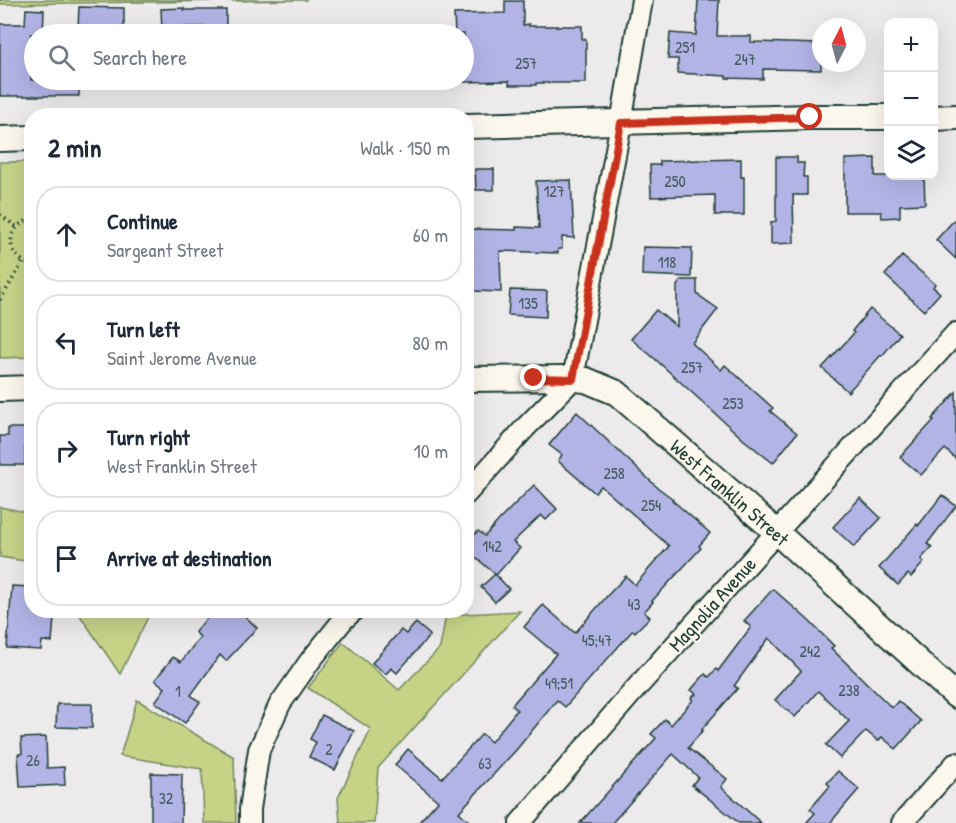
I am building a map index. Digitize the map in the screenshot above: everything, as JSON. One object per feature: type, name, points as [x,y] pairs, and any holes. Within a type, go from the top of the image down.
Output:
[{"type":"street","points":[[474,485],[573,379],[642,0]]},
{"type":"street","points":[[474,126],[884,117]]},
{"type":"street","points":[[938,118],[956,117]]},
{"type":"street","points":[[0,139],[24,138]]},
{"type":"street","name":"Magnolia Avenue","points":[[520,823],[631,694],[956,333]]},
{"type":"street","name":"West Franklin Street","points":[[474,379],[586,380],[617,393],[776,532],[956,696]]},
{"type":"street","points":[[0,389],[24,388]]},
{"type":"street","points":[[250,823],[259,750],[280,704],[310,661],[345,618]]},
{"type":"street","points":[[902,823],[956,763]]},
{"type":"path","points":[[0,215],[16,227]]},
{"type":"path","points":[[0,300],[23,262],[16,256],[11,244],[16,227],[24,221]]},
{"type":"green space","points":[[0,0],[307,0],[0,4]]},
{"type":"green space","points":[[0,162],[24,162],[24,357],[0,358]]},
{"type":"green space","points":[[0,507],[24,512],[24,561],[0,557]]},
{"type":"green space","points":[[520,611],[378,768],[374,823],[340,823],[338,798],[371,729],[308,688],[343,642],[399,690],[440,648],[445,618],[474,618],[474,613]]},
{"type":"green space","points":[[82,618],[148,618],[120,674]]},
{"type":"green space","points":[[137,700],[234,757],[236,823],[204,823],[202,769],[120,756]]},
{"type":"building","points":[[698,0],[719,0],[717,36],[751,36],[751,42],[812,44],[812,70],[763,69],[763,79],[678,73],[678,59],[668,59],[670,33],[696,35]]},
{"type":"building","points":[[505,1],[523,1],[523,25],[582,26],[582,39],[586,39],[586,83],[509,85],[509,81],[474,82],[474,24],[454,24],[454,14],[505,13]]},
{"type":"building","points":[[79,7],[124,8],[124,24],[78,24]]},
{"type":"building","points":[[26,9],[44,10],[43,24],[25,24]]},
{"type":"building","points":[[161,9],[226,10],[226,24],[162,24]]},
{"type":"building","points":[[0,24],[24,24],[24,90],[79,90],[79,96],[0,96]]},
{"type":"building","points":[[776,157],[797,157],[797,163],[804,163],[803,177],[807,177],[807,195],[793,195],[794,243],[771,244],[771,222],[776,221]]},
{"type":"building","points":[[875,158],[875,176],[884,176],[884,180],[924,180],[925,204],[900,205],[900,217],[882,218],[881,212],[845,212],[845,159]]},
{"type":"building","points":[[741,159],[741,177],[744,177],[744,215],[715,215],[715,195],[651,197],[650,165],[660,165],[660,161]]},
{"type":"building","points":[[475,169],[494,169],[494,190],[476,190]]},
{"type":"building","points":[[571,180],[574,238],[562,237],[562,249],[558,249],[558,253],[500,251],[501,292],[474,291],[474,229],[539,228],[536,181]]},
{"type":"building","points":[[956,218],[956,259],[936,240]]},
{"type":"building","points":[[643,247],[692,248],[691,277],[642,275]]},
{"type":"building","points":[[902,256],[935,284],[933,287],[940,293],[924,311],[885,275]]},
{"type":"building","points":[[681,280],[697,280],[697,294],[718,309],[692,343],[721,370],[725,365],[773,408],[770,411],[797,433],[773,463],[631,339],[656,310],[677,327],[677,286]]},
{"type":"building","points":[[510,290],[547,291],[546,317],[508,315]]},
{"type":"building","points":[[870,309],[900,334],[848,392],[822,368],[854,333],[852,331]]},
{"type":"building","points":[[956,392],[956,459],[945,449],[921,475],[900,457]]},
{"type":"building","points":[[577,412],[710,533],[699,546],[701,548],[644,612],[650,617],[635,632],[633,630],[565,707],[557,700],[517,749],[459,812],[471,823],[418,823],[438,801],[395,765],[408,749],[442,778],[482,734],[491,742],[517,710],[512,705],[556,654],[524,627],[543,605],[575,633],[626,576],[635,585],[669,546],[601,486],[595,493],[558,461],[562,455],[549,445]]},
{"type":"building","points":[[8,428],[24,428],[24,465],[0,465],[0,436],[8,436]]},
{"type":"building","points":[[534,485],[557,509],[546,520],[541,515],[513,542],[520,548],[496,575],[509,589],[495,602],[481,587],[495,574],[474,556],[474,535],[478,531],[485,536]]},
{"type":"building","points":[[942,495],[956,506],[927,544],[932,547],[921,559],[924,562],[911,577],[908,574],[898,585],[879,568],[917,524],[918,526]]},
{"type":"building","points":[[860,498],[881,518],[854,547],[833,527]]},
{"type":"building","points":[[12,586],[24,587],[24,618],[54,618],[52,642],[42,641],[41,650],[7,648]]},
{"type":"building","points":[[773,589],[834,646],[831,648],[892,708],[898,701],[921,721],[896,749],[882,737],[878,741],[866,731],[840,758],[826,745],[849,721],[818,691],[795,717],[775,700],[801,671],[769,638],[734,686],[738,688],[688,748],[727,779],[721,787],[761,823],[739,823],[692,785],[698,777],[673,754],[612,823],[580,823],[656,738],[651,734],[665,719],[671,725],[693,700],[691,698],[696,694],[691,690],[705,674],[709,677],[716,669],[718,671],[751,627],[744,621]]},
{"type":"building","points":[[207,618],[247,618],[257,628],[226,661],[220,655],[191,695],[200,702],[185,723],[155,702],[165,688],[155,680],[173,657],[181,662],[200,637],[195,632]]},
{"type":"building","points":[[416,623],[430,635],[397,673],[391,668],[386,674],[372,663],[401,630],[406,634]]},
{"type":"building","points":[[57,704],[92,704],[92,728],[56,727]]},
{"type":"building","points":[[322,715],[354,731],[335,770],[309,757],[316,742],[310,739]]},
{"type":"building","points":[[46,737],[47,768],[64,767],[65,785],[20,787],[18,754],[22,754],[21,738]]},
{"type":"building","points":[[838,771],[859,789],[830,823],[806,823],[815,813],[810,809],[830,786],[827,783]]},
{"type":"building","points":[[151,773],[182,774],[181,823],[151,823]]},
{"type":"route","points":[[534,378],[573,379],[621,123],[810,117]]}]
